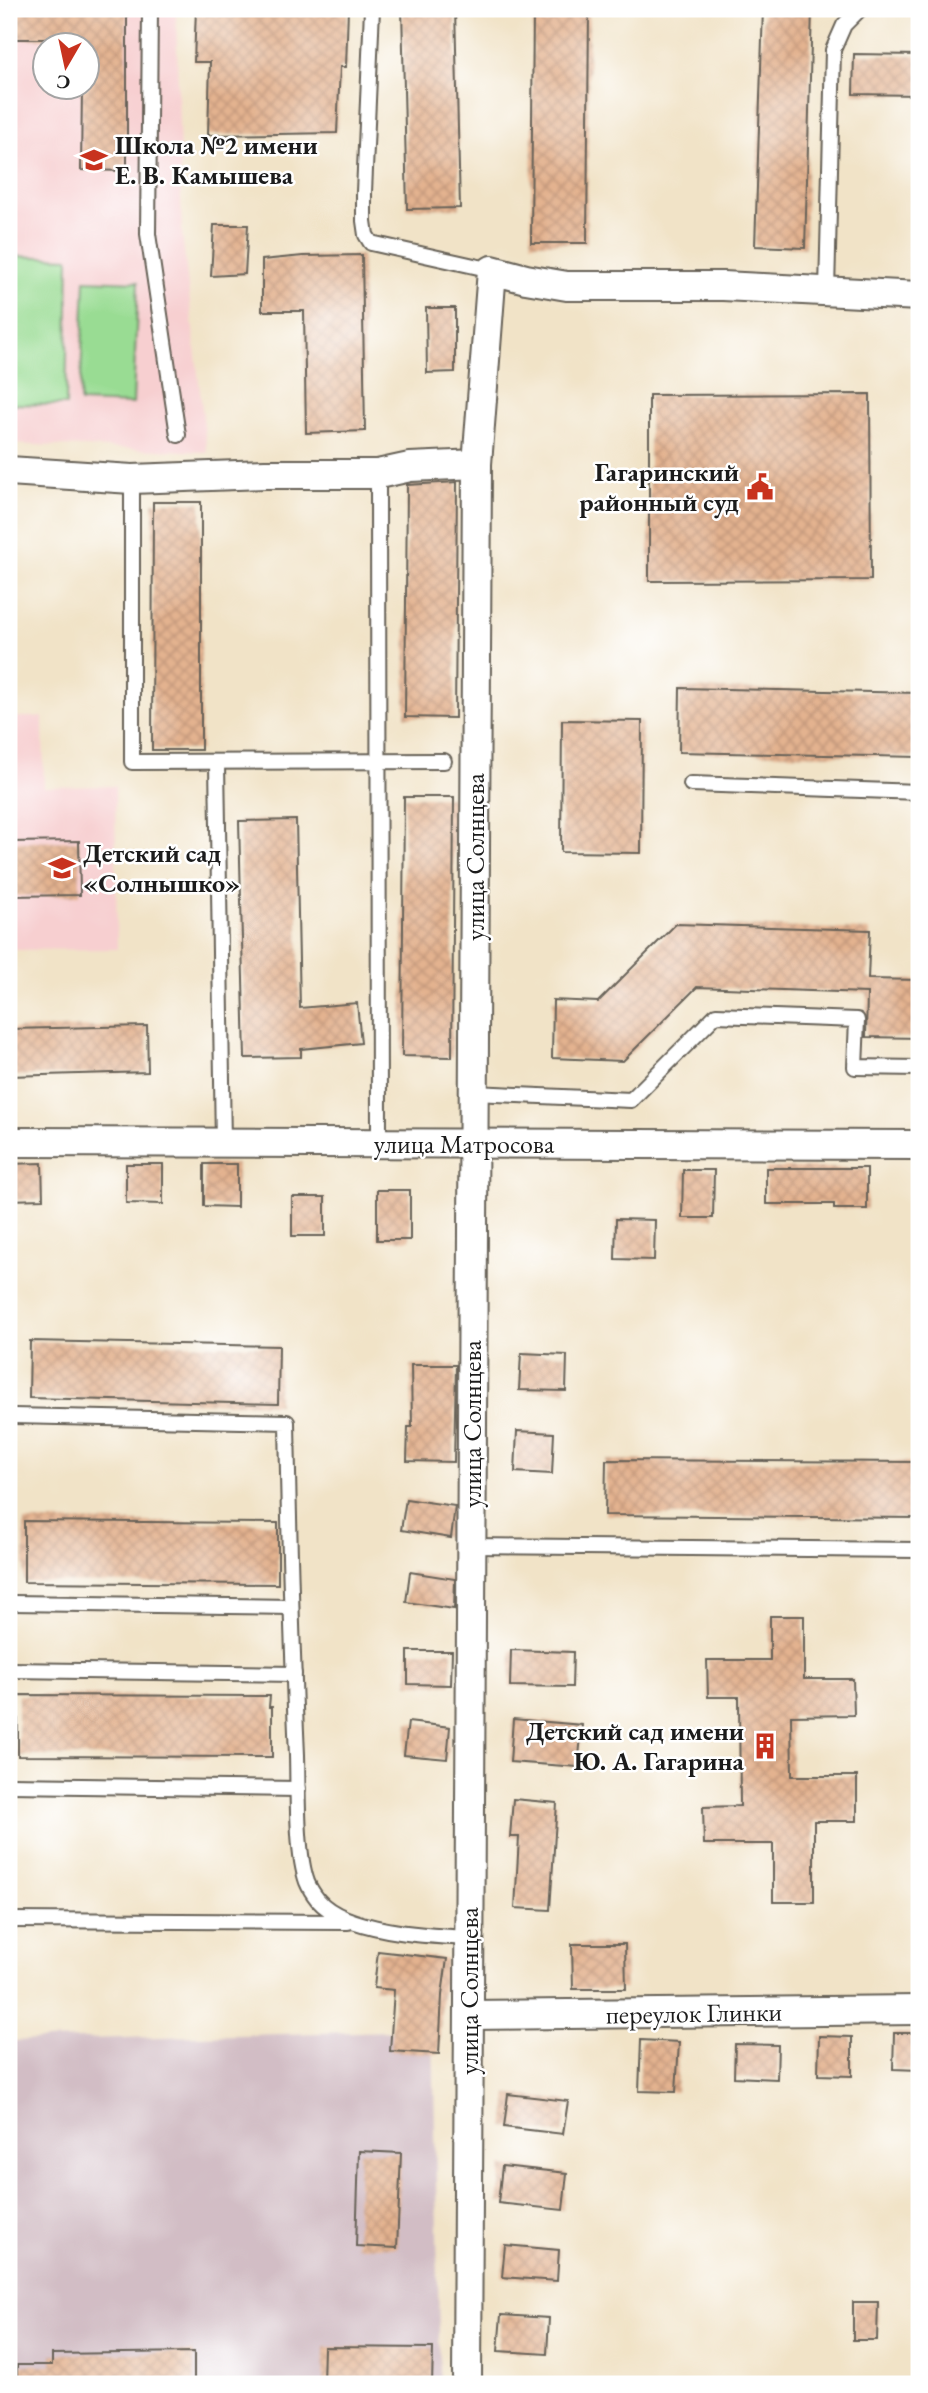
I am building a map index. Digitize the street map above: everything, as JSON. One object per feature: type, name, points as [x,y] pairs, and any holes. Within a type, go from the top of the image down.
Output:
[{"type":"street","points":[[492,270],[567,286],[723,286],[919,296]]},
{"type":"street","name":"улица Солнцева","points":[[467,2384],[477,464],[492,270]]},
{"type":"street","points":[[9,471],[132,479],[265,474],[378,474],[410,467],[477,464]]},
{"type":"street","name":"улица Матросова","points":[[9,1142],[919,1145]]},
{"type":"street","name":"переулок Глинки","points":[[469,2015],[919,2010]]},
{"type":"lane","points":[[150,9],[148,234],[178,435]]},
{"type":"lane","points":[[372,9],[364,192],[366,235],[371,243],[492,270]]},
{"type":"lane","points":[[827,290],[833,50],[844,25],[860,9]]},
{"type":"lane","points":[[378,474],[380,1143]]},
{"type":"lane","points":[[132,479],[132,762],[217,764],[444,761]]},
{"type":"lane","points":[[217,764],[223,1143]]},
{"type":"lane","points":[[691,785],[919,792]]},
{"type":"lane","points":[[474,1093],[631,1100],[716,1015],[857,1020],[855,1067],[919,1068]]},
{"type":"lane","points":[[13,1416],[287,1422],[293,1674],[301,1846],[307,1882],[318,1900],[332,1912],[356,1922]]},
{"type":"lane","points":[[471,1546],[919,1550]]},
{"type":"lane","points":[[12,1603],[291,1607]]},
{"type":"lane","points":[[9,1670],[293,1674]]},
{"type":"lane","points":[[9,1785],[298,1790]]},
{"type":"lane","points":[[9,1920],[356,1922],[425,1935],[469,1938]]},
{"type":"shaded area","name":"Школа №2 имени Е. В. Камышева","points":[[9,9],[176,9],[182,233],[207,452],[9,444]]},
{"type":"shaded area","name":"Детский сад «Солнышко»","points":[[9,717],[43,717],[44,787],[115,786],[117,949],[9,950]]},
{"type":"shaded area","points":[[433,2030],[440,2384],[9,2384],[9,2041]]},
{"type":"green space","points":[[9,256],[69,258],[66,405],[9,404]]},
{"type":"green space","points":[[85,280],[138,282],[133,404],[80,402]]},
{"type":"building","points":[[9,9],[127,10],[127,171],[81,170],[82,102],[102,102],[102,32],[32,32],[32,39],[9,39]]},
{"type":"building","points":[[196,9],[348,9],[346,67],[340,67],[337,133],[208,135],[210,62],[194,62]]},
{"type":"building","points":[[402,9],[455,9],[460,208],[407,209]]},
{"type":"building","points":[[533,9],[589,9],[587,243],[531,243]]},
{"type":"building","points":[[763,9],[812,9],[805,248],[755,246]]},
{"type":"building","points":[[854,54],[919,55],[919,95],[853,94]]},
{"type":"building","points":[[214,225],[248,225],[245,274],[211,276]]},
{"type":"building","points":[[362,255],[365,431],[306,433],[304,311],[262,311],[262,260]]},
{"type":"building","points":[[426,308],[455,308],[455,372],[427,373]]},
{"type":"building","name":"Гагаринский районный суд","points":[[870,394],[871,580],[649,581],[649,395]]},
{"type":"building","points":[[457,482],[455,718],[405,717],[407,485]]},
{"type":"building","points":[[153,502],[201,502],[201,750],[152,750]]},
{"type":"building","points":[[680,688],[919,693],[919,757],[679,752]]},
{"type":"building","points":[[562,720],[642,721],[641,853],[561,852]]},
{"type":"building","points":[[404,797],[454,797],[452,1057],[402,1056]]},
{"type":"building","points":[[296,820],[300,1008],[357,1003],[361,1043],[301,1049],[301,1057],[245,1058],[239,821]]},
{"type":"building","points":[[79,841],[80,895],[9,896],[9,842]]},
{"type":"building","points":[[676,924],[870,930],[868,979],[919,980],[919,1038],[866,1037],[867,993],[697,987],[623,1061],[552,1058],[553,1000],[598,1002]]},
{"type":"building","points":[[147,1026],[148,1072],[9,1076],[9,1029]]},
{"type":"building","points":[[42,1163],[43,1199],[9,1200],[9,1164]]},
{"type":"building","points":[[126,1164],[163,1164],[163,1204],[126,1203]]},
{"type":"building","points":[[204,1164],[237,1164],[237,1207],[204,1206]]},
{"type":"building","points":[[766,1168],[867,1168],[867,1209],[834,1209],[834,1204],[766,1204]]},
{"type":"building","points":[[683,1170],[714,1170],[713,1218],[682,1218]]},
{"type":"building","points":[[377,1190],[410,1190],[410,1240],[377,1240]]},
{"type":"building","points":[[292,1197],[325,1197],[325,1236],[292,1236]]},
{"type":"building","points":[[616,1219],[655,1220],[654,1260],[615,1259]]},
{"type":"building","points":[[30,1341],[279,1346],[278,1404],[29,1398]]},
{"type":"building","points":[[521,1353],[567,1355],[566,1391],[519,1390]]},
{"type":"building","points":[[411,1365],[456,1365],[454,1462],[407,1461],[408,1427],[412,1427]]},
{"type":"building","points":[[517,1431],[554,1433],[552,1474],[515,1472]]},
{"type":"building","points":[[606,1460],[919,1462],[919,1518],[605,1515]]},
{"type":"building","points":[[406,1499],[455,1506],[451,1538],[401,1530]]},
{"type":"building","points":[[24,1521],[278,1523],[278,1584],[24,1582]]},
{"type":"building","points":[[410,1572],[455,1579],[454,1609],[406,1602]]},
{"type":"building","name":"Детский сад имени Ю. А. Гагарина","points":[[770,1616],[804,1616],[804,1679],[853,1679],[854,1715],[791,1716],[792,1776],[857,1776],[857,1821],[814,1821],[814,1902],[773,1902],[773,1844],[704,1844],[703,1807],[740,1806],[739,1697],[708,1697],[707,1660],[770,1660]]},
{"type":"building","points":[[511,1650],[573,1652],[572,1687],[510,1686]]},
{"type":"building","points":[[408,1651],[452,1651],[451,1685],[408,1684]]},
{"type":"building","points":[[18,1695],[270,1696],[272,1757],[18,1756]]},
{"type":"building","points":[[513,1719],[582,1725],[578,1767],[510,1762]]},
{"type":"building","points":[[408,1722],[450,1727],[447,1759],[404,1755]]},
{"type":"building","points":[[513,1799],[557,1803],[550,1910],[515,1908],[519,1837],[510,1837]]},
{"type":"building","points":[[572,1944],[625,1944],[626,1989],[573,1989]]},
{"type":"building","points":[[378,1951],[447,1959],[439,2054],[390,2051],[394,1990],[374,1988]]},
{"type":"building","points":[[894,2033],[919,2033],[919,2070],[893,2069]]},
{"type":"building","points":[[819,2036],[852,2037],[852,2076],[818,2075]]},
{"type":"building","points":[[641,2040],[679,2042],[676,2092],[639,2091]]},
{"type":"building","points":[[735,2044],[778,2045],[777,2079],[734,2077]]},
{"type":"building","points":[[508,2094],[568,2101],[563,2134],[504,2127]]},
{"type":"building","points":[[359,2151],[401,2153],[397,2248],[356,2246]]},
{"type":"building","points":[[502,2166],[567,2173],[563,2210],[498,2203]]},
{"type":"building","points":[[505,2245],[559,2250],[557,2281],[502,2277]]},
{"type":"building","points":[[853,2302],[878,2302],[877,2340],[853,2340]]},
{"type":"building","points":[[501,2315],[549,2318],[547,2354],[498,2351]]},
{"type":"building","points":[[324,2347],[433,2348],[432,2384],[323,2384]]},
{"type":"building","points":[[194,2352],[194,2384],[17,2384],[17,2365],[52,2365],[52,2354]]},
{"type":"place","name":"Школа №2 имени Е. В. Камышева","points":[[94,160]]},
{"type":"place","name":"Гагаринский районный суд","points":[[760,487]]},
{"type":"place","name":"Детский сад «Солнышко»","points":[[62,868]]},
{"type":"place","name":"Детский сад имени Ю. А. Гагарина","points":[[765,1746]]}]
